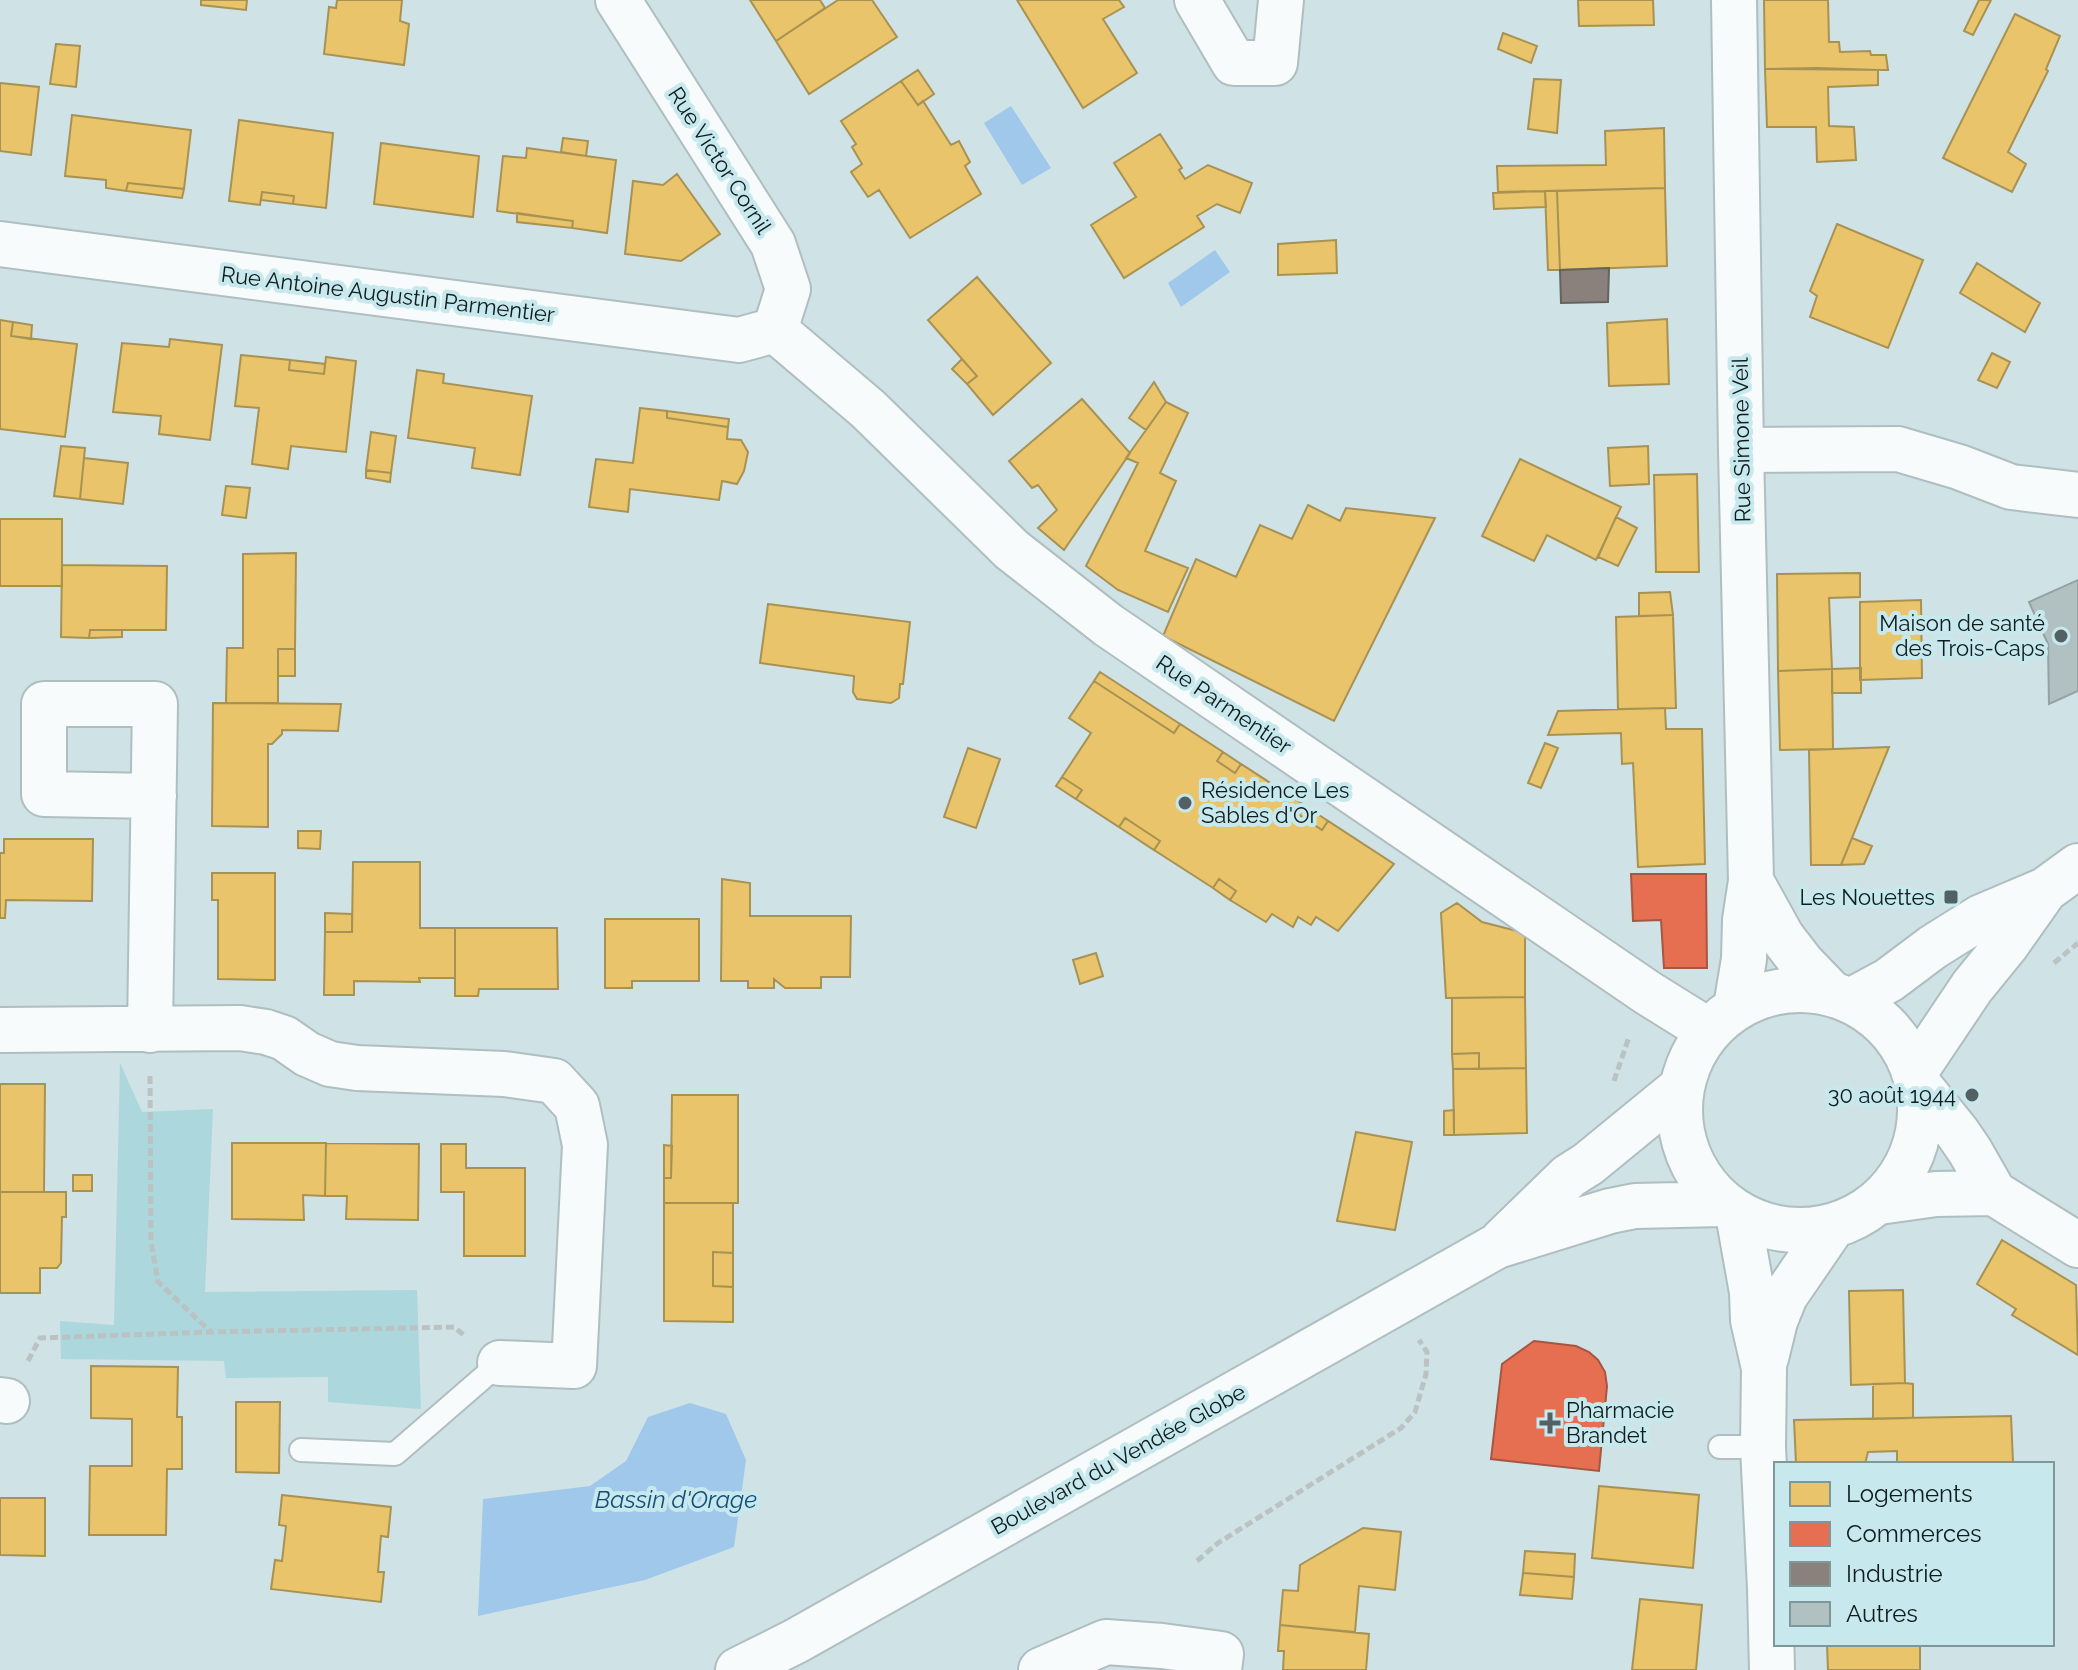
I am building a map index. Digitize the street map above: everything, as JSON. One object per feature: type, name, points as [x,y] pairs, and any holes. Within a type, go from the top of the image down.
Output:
[{"type":"street","name":"Rue Victor Cornil","points":[[618,0],[773,244],[788,289],[775,330]]},
{"type":"street","points":[[1197,0],[1234,63],[1275,63],[1281,0]]},
{"type":"street","name":"Rue Simone Veil","points":[[1722,1019],[1744,959],[1745,920],[1751,881],[1734,0]]},
{"type":"street","name":"Rue Antoine Augustin Parmentier","points":[[0,244],[739,340],[775,330]]},
{"type":"street","name":"Rue Parmentier","points":[[775,330],[868,409],[1001,540],[1108,625],[1648,993],[1722,1019]]},
{"type":"street","points":[[1741,450],[1898,449],[2011,487],[2078,495]]},
{"type":"street","points":[[150,1030],[154,796]]},
{"type":"street","points":[[1841,997],[1889,980],[1981,917],[2062,878]]},
{"type":"street","points":[[1994,1193],[1957,1132],[1917,1079],[1901,1043],[1879,1018],[1841,997],[1799,989],[1766,994],[1722,1019],[1692,1057],[1682,1087],[1681,1130],[1695,1171],[1731,1209],[1768,1227],[1800,1231],[1833,1226],[1857,1217],[1879,1202],[1906,1168],[1919,1128],[1917,1079],[1972,987],[2062,878]]},
{"type":"street","name":"Rue Simone Veil","points":[[1751,881],[1782,937],[1802,963],[1841,997]]},
{"type":"street","points":[[0,1030],[240,1028],[284,1038],[307,1054],[330,1064],[357,1068],[504,1074],[554,1081],[577,1106],[585,1145],[574,1366],[500,1363]]},
{"type":"street","name":"Boulevard du Vendée Globe","points":[[1497,1246],[1569,1176],[1682,1087]]},
{"type":"street","points":[[1879,1202],[1936,1194],[1994,1193],[2075,1236]]},
{"type":"street","name":"Boulevard du Vendée Globe","points":[[738,1670],[796,1641],[1497,1246],[1635,1206],[1731,1209]]},
{"type":"street","points":[[1731,1209],[1752,1292],[1753,1320],[1764,1368]]},
{"type":"street","points":[[1772,1670],[1763,1447],[1764,1368],[1775,1321],[1785,1296],[1833,1226]]},
{"type":"street","points":[[1041,1670],[1106,1642],[1221,1654],[1219,1670]]},
{"type":"lane","points":[[301,1450],[395,1454],[500,1363]]},
{"type":"lane","points":[[1720,1447],[1763,1447]]},
{"type":"path","points":[[150,1030],[151,1242],[158,1282],[211,1332]]},
{"type":"path","points":[[1613,1083],[1631,1032]]},
{"type":"path","points":[[4,1401],[40,1338],[454,1327],[500,1363]]},
{"type":"path","points":[[1197,1561],[1218,1543],[1401,1428],[1415,1412],[1426,1374],[1427,1352],[1417,1337]]},
{"type":"shaded area","points":[[120,1063],[142,1112],[213,1109],[205,1292],[417,1290],[421,1409],[328,1402],[328,1377],[226,1378],[224,1361],[61,1359],[60,1321],[114,1325]]},
{"type":"water","points":[[1011,106],[1051,168],[1022,185],[984,123]]},
{"type":"water","points":[[1215,250],[1230,272],[1181,307],[1168,283]]},
{"type":"water","name":"Bassin d'Orage","points":[[690,1403],[726,1414],[746,1460],[734,1547],[645,1580],[478,1616],[483,1499],[590,1486],[626,1461],[648,1417]]},
{"type":"building: Logements","points":[[201,0],[247,0],[246,10],[201,5]]},
{"type":"building: Logements","points":[[337,0],[402,0],[400,21],[409,24],[404,65],[324,54],[329,7],[336,8]]},
{"type":"building: Logements","points":[[750,0],[820,0],[825,8],[776,41]]},
{"type":"building: Logements","points":[[838,0],[872,0],[897,37],[809,94],[776,41]]},
{"type":"building: Logements","points":[[1017,0],[1119,0],[1124,7],[1103,19],[1137,73],[1083,108]]},
{"type":"building: Logements","points":[[1578,0],[1653,0],[1654,25],[1579,26]]},
{"type":"building: Logements","points":[[1764,0],[1828,0],[1829,42],[1839,42],[1840,52],[1870,51],[1871,55],[1886,55],[1888,70],[1765,69]]},
{"type":"building: Logements","points":[[1979,0],[1991,0],[1973,35],[1964,31]]},
{"type":"building: Logements","points":[[2015,14],[2060,36],[2046,69],[2048,71],[2008,152],[2026,164],[2012,192],[1943,158]]},
{"type":"building: Logements","points":[[1503,33],[1537,46],[1531,63],[1498,49]]},
{"type":"building: Logements","points":[[56,44],[80,46],[76,87],[50,84]]},
{"type":"building: Logements","points":[[1765,69],[1878,70],[1878,85],[1828,87],[1829,126],[1854,127],[1856,160],[1817,162],[1816,127],[1767,127]]},
{"type":"building: Logements","points":[[918,70],[934,94],[918,105],[901,81]]},
{"type":"building: Logements","points":[[1534,79],[1561,80],[1557,133],[1528,129]]},
{"type":"building: Logements","points":[[901,81],[918,105],[923,101],[951,145],[959,141],[970,162],[965,166],[981,194],[910,238],[879,190],[868,197],[851,172],[862,164],[852,147],[856,144],[841,121]]},
{"type":"building: Logements","points":[[0,83],[39,87],[31,155],[0,151]]},
{"type":"building: Logements","points":[[72,115],[191,130],[184,189],[128,183],[126,191],[106,188],[106,180],[65,176]]},
{"type":"building: Logements","points":[[239,120],[333,133],[326,208],[293,204],[294,196],[262,192],[260,205],[229,201]]},
{"type":"building: Logements","points":[[1664,128],[1665,188],[1498,192],[1497,166],[1606,165],[1605,131]]},
{"type":"building: Logements","points":[[1160,134],[1182,168],[1179,170],[1185,179],[1208,165],[1252,183],[1240,213],[1217,204],[1197,216],[1204,227],[1124,278],[1091,225],[1136,197],[1114,163]]},
{"type":"building: Logements","points":[[563,138],[588,141],[586,156],[561,152]]},
{"type":"building: Logements","points":[[381,143],[479,156],[473,217],[374,204]]},
{"type":"building: Logements","points":[[527,148],[616,160],[607,233],[572,228],[573,221],[497,211],[503,156],[526,158]]},
{"type":"building: Logements","points":[[677,174],[720,234],[681,261],[625,254],[633,181],[663,185]]},
{"type":"building: Logements","points":[[128,183],[184,189],[182,198],[126,191]]},
{"type":"building: Logements","points":[[1665,188],[1667,266],[1560,270],[1557,191]]},
{"type":"building: Logements","points":[[1545,191],[1557,191],[1560,270],[1548,270]]},
{"type":"building: Logements","points":[[1545,191],[1546,207],[1494,209],[1493,193]]},
{"type":"building: Logements","points":[[262,192],[294,196],[293,204],[261,200]]},
{"type":"building: Logements","points":[[517,213],[573,221],[572,228],[517,222]]},
{"type":"building: Logements","points":[[1837,224],[1923,260],[1888,348],[1810,317],[1817,296],[1810,291]]},
{"type":"building: Logements","points":[[1336,240],[1337,273],[1278,275],[1278,244]]},
{"type":"building: Logements","points":[[1977,263],[2040,303],[2025,332],[1960,293]]},
{"type":"building: Logements","points":[[977,277],[1051,363],[993,415],[967,384],[977,376],[928,320]]},
{"type":"building: Logements","points":[[1667,319],[1669,384],[1609,386],[1607,323]]},
{"type":"building: Logements","points":[[0,320],[13,322],[11,336],[77,344],[65,437],[0,429]]},
{"type":"building: Logements","points":[[13,322],[32,325],[31,339],[11,336]]},
{"type":"building: Logements","points":[[170,339],[222,345],[210,440],[159,434],[161,416],[113,412],[122,343],[169,347]]},
{"type":"building: Logements","points":[[1992,353],[2010,362],[1997,388],[1978,380]]},
{"type":"building: Logements","points":[[241,355],[290,360],[289,370],[324,374],[326,357],[356,361],[346,452],[291,446],[288,469],[252,464],[259,408],[235,406]]},
{"type":"building: Logements","points":[[962,359],[977,376],[967,384],[952,369]]},
{"type":"building: Logements","points":[[290,360],[325,364],[324,374],[289,370]]},
{"type":"building: Logements","points":[[417,370],[444,374],[443,383],[532,396],[520,475],[472,468],[475,448],[408,438]]},
{"type":"building: Logements","points":[[1154,382],[1166,402],[1146,430],[1129,418]]},
{"type":"building: Logements","points":[[1082,399],[1130,453],[1064,550],[1038,528],[1057,510],[1038,485],[1032,488],[1009,461]]},
{"type":"building: Logements","points":[[1166,402],[1188,413],[1160,473],[1176,481],[1145,551],[1188,568],[1168,612],[1118,590],[1086,566],[1138,463],[1126,458]]},
{"type":"building: Logements","points":[[640,408],[667,411],[667,418],[728,427],[727,439],[741,440],[748,452],[737,484],[722,481],[719,500],[630,489],[628,512],[589,507],[596,459],[633,463]]},
{"type":"building: Logements","points":[[667,411],[729,419],[728,427],[667,418]]},
{"type":"building: Logements","points":[[371,432],[396,436],[391,473],[366,470]]},
{"type":"building: Logements","points":[[61,446],[85,448],[80,499],[54,496]]},
{"type":"building: Logements","points":[[1648,446],[1649,484],[1610,486],[1608,448]]},
{"type":"building: Logements","points":[[84,458],[128,463],[123,504],[80,499]]},
{"type":"building: Logements","points":[[1520,459],[1621,507],[1596,560],[1547,535],[1534,561],[1482,536]]},
{"type":"building: Logements","points":[[366,470],[391,473],[390,482],[366,478]]},
{"type":"building: Logements","points":[[1697,474],[1699,572],[1656,572],[1654,475]]},
{"type":"building: Logements","points":[[226,486],[250,488],[246,518],[222,515]]},
{"type":"building: Logements","points":[[1308,505],[1340,521],[1346,508],[1435,518],[1334,721],[1163,636],[1196,559],[1236,577],[1260,525],[1292,539]]},
{"type":"building: Logements","points":[[1616,517],[1637,528],[1618,566],[1598,557]]},
{"type":"building: Logements","points":[[0,519],[62,519],[62,586],[0,586]]},
{"type":"building: Logements","points":[[296,553],[295,649],[278,649],[278,703],[226,703],[227,648],[243,648],[243,554]]},
{"type":"building: Logements","points":[[62,565],[167,566],[166,630],[90,630],[89,638],[61,637]]},
{"type":"building: Logements","points":[[1860,573],[1860,597],[1829,598],[1832,669],[1778,671],[1777,574]]},
{"type":"building: Logements","points":[[1670,592],[1673,615],[1639,616],[1639,593]]},
{"type":"building: Logements","points":[[1921,600],[1922,678],[1860,680],[1860,602]]},
{"type":"building: Logements","points":[[768,604],[910,622],[899,698],[891,703],[857,699],[853,692],[854,676],[760,663]]},
{"type":"building: Logements","points":[[1673,615],[1676,708],[1618,709],[1616,617]]},
{"type":"building: Logements","points":[[90,630],[122,630],[122,637],[89,638]]},
{"type":"building: Logements","points":[[278,649],[295,649],[295,676],[278,676]]},
{"type":"building: Logements","points":[[1861,668],[1861,693],[1832,693],[1832,669]]},
{"type":"building: Logements","points":[[1832,669],[1833,749],[1780,750],[1778,671]]},
{"type":"building: Logements","points":[[1100,672],[1180,724],[1174,733],[1094,681]]},
{"type":"building: Logements","name":"Résidence Les Sables d'Or","points":[[1094,681],[1174,733],[1180,724],[1223,752],[1217,761],[1235,773],[1241,764],[1292,797],[1286,806],[1322,830],[1328,821],[1394,864],[1338,931],[1316,917],[1311,925],[1298,917],[1293,927],[1272,914],[1266,922],[1230,900],[1236,891],[1219,879],[1213,888],[1154,850],[1160,841],[1125,818],[1119,827],[1076,799],[1082,790],[1062,777],[1091,733],[1069,718]]},
{"type":"building: Logements","points":[[213,703],[341,704],[338,731],[282,730],[272,744],[268,744],[268,827],[212,826]]},
{"type":"building: Logements","points":[[1665,708],[1666,729],[1702,729],[1705,864],[1638,867],[1633,763],[1622,764],[1621,733],[1548,735],[1558,711]]},
{"type":"building: Logements","points":[[1545,743],[1558,748],[1541,788],[1528,783]]},
{"type":"building: Logements","points":[[1889,747],[1841,865],[1811,865],[1809,750]]},
{"type":"building: Logements","points":[[968,748],[1000,759],[976,828],[944,817]]},
{"type":"building: Logements","points":[[1223,752],[1241,764],[1235,773],[1217,761]]},
{"type":"building: Logements","points":[[1062,777],[1082,790],[1076,799],[1056,786]]},
{"type":"building: Logements","points":[[1292,797],[1328,821],[1322,830],[1286,806]]},
{"type":"building: Logements","points":[[1125,818],[1160,841],[1154,850],[1119,827]]},
{"type":"building: Logements","points":[[298,831],[321,831],[320,849],[298,848]]},
{"type":"building: Logements","points":[[1852,838],[1872,846],[1864,864],[1841,865]]},
{"type":"building: Logements","points":[[4,839],[93,839],[92,901],[6,900],[5,918],[0,918],[0,853],[4,853]]},
{"type":"building: Logements","points":[[353,862],[420,862],[420,928],[455,928],[455,978],[419,978],[420,982],[354,981],[354,995],[324,995],[325,932],[352,932]]},
{"type":"building: Logements","points":[[212,873],[275,873],[275,980],[218,979],[218,900],[212,900]]},
{"type":"building: Logements","points":[[722,879],[750,883],[750,916],[851,916],[850,977],[821,977],[821,988],[785,988],[774,979],[774,988],[748,988],[748,981],[721,981]]},
{"type":"building: Logements","points":[[1219,879],[1236,891],[1230,900],[1213,888]]},
{"type":"building: Logements","points":[[1457,903],[1482,922],[1525,933],[1525,997],[1446,998],[1441,913]]},
{"type":"building: Logements","points":[[325,913],[352,914],[352,932],[325,932]]},
{"type":"building: Logements","points":[[605,919],[699,919],[699,981],[632,981],[632,988],[605,988]]},
{"type":"building: Logements","points":[[455,928],[557,928],[558,989],[479,989],[478,996],[455,996]]},
{"type":"building: Logements","points":[[1096,953],[1103,976],[1080,984],[1073,960]]},
{"type":"building: Logements","points":[[1525,997],[1526,1068],[1479,1069],[1479,1053],[1452,1054],[1452,998]]},
{"type":"building: Logements","points":[[1479,1053],[1479,1069],[1453,1069],[1452,1054]]},
{"type":"building: Logements","points":[[1526,1068],[1527,1133],[1454,1135],[1453,1069]]},
{"type":"building: Logements","points":[[0,1084],[45,1084],[44,1192],[0,1192]]},
{"type":"building: Logements","points":[[672,1095],[738,1095],[738,1203],[664,1203],[664,1178],[671,1178]]},
{"type":"building: Logements","points":[[1454,1110],[1454,1135],[1444,1135],[1444,1111]]},
{"type":"building: Logements","points":[[1356,1132],[1412,1142],[1395,1230],[1337,1221]]},
{"type":"building: Logements","points":[[232,1143],[326,1143],[325,1196],[303,1195],[304,1220],[232,1219]]},
{"type":"building: Logements","points":[[326,1143],[419,1144],[418,1220],[346,1219],[347,1196],[325,1196]]},
{"type":"building: Logements","points":[[441,1144],[466,1144],[466,1168],[525,1168],[525,1256],[464,1256],[464,1192],[441,1192]]},
{"type":"building: Logements","points":[[664,1145],[672,1146],[671,1178],[664,1178]]},
{"type":"building: Logements","points":[[73,1175],[92,1175],[92,1191],[73,1191]]},
{"type":"building: Logements","points":[[0,1192],[66,1192],[61,1263],[57,1268],[40,1268],[40,1293],[0,1293]]},
{"type":"building: Logements","points":[[664,1203],[733,1203],[733,1253],[713,1252],[713,1286],[733,1287],[733,1322],[664,1321]]},
{"type":"building: Logements","points":[[2002,1240],[2076,1285],[2078,1355],[2012,1315],[2016,1309],[1977,1284]]},
{"type":"building: Logements","points":[[713,1252],[733,1253],[733,1287],[713,1286]]},
{"type":"building: Logements","points":[[1903,1290],[1905,1383],[1851,1385],[1849,1291]]},
{"type":"building: Logements","points":[[91,1366],[178,1367],[177,1417],[182,1417],[182,1469],[167,1469],[166,1535],[89,1535],[90,1466],[132,1466],[132,1419],[91,1418]]},
{"type":"building: Logements","points":[[1873,1384],[1913,1384],[1913,1418],[1873,1419]]},
{"type":"building: Logements","points":[[236,1402],[280,1402],[279,1473],[236,1472]]},
{"type":"building: Logements","points":[[2011,1416],[2013,1462],[1897,1462],[1897,1451],[1868,1452],[1866,1462],[1796,1462],[1794,1420]]},
{"type":"building: Logements","points":[[1599,1486],[1699,1495],[1693,1568],[1592,1558]]},
{"type":"building: Logements","points":[[282,1495],[391,1507],[388,1537],[381,1536],[378,1572],[384,1572],[381,1602],[271,1589],[275,1560],[282,1561],[286,1526],[279,1525]]},
{"type":"building: Logements","points":[[0,1498],[45,1498],[45,1556],[0,1555]]},
{"type":"building: Logements","points":[[1363,1528],[1401,1532],[1395,1590],[1359,1586],[1355,1632],[1280,1625],[1283,1590],[1298,1591],[1300,1565]]},
{"type":"building: Logements","points":[[1525,1551],[1575,1554],[1574,1577],[1523,1573]]},
{"type":"building: Logements","points":[[1523,1573],[1574,1577],[1572,1599],[1520,1595]]},
{"type":"building: Logements","points":[[1640,1599],[1702,1605],[1696,1670],[1632,1670]]},
{"type":"building: Logements","points":[[1280,1625],[1369,1634],[1366,1670],[1283,1670],[1284,1651],[1278,1651]]},
{"type":"building: Logements","points":[[1827,1646],[1920,1646],[1920,1670],[1828,1670]]},
{"type":"building: Commerces","points":[[1631,874],[1706,874],[1707,968],[1664,968],[1661,920],[1633,921]]},
{"type":"building: Commerces","name":"Pharmacie Brandet","points":[[1534,1341],[1576,1346],[1598,1360],[1605,1372],[1607,1386],[1599,1471],[1491,1459],[1502,1364]]},
{"type":"building: Industrie","points":[[1609,268],[1608,302],[1561,303],[1560,270]]},
{"type":"building: Autres","name":"Maison de santé des Trois-Caps","points":[[2078,580],[2078,691],[2049,704],[2048,644],[2029,602]]},
{"type":"place","name":"Maison de santé des Trois-Caps","points":[[2061,636]]},
{"type":"place","name":"Résidence Les Sables d'Or","points":[[1185,803]]},
{"type":"place","name":"Les Nouettes","points":[[1951,897]]},
{"type":"place","name":"30 août 1944","points":[[1972,1095]]},
{"type":"place","name":"Pharmacie Brandet","points":[[1550,1423]]}]
